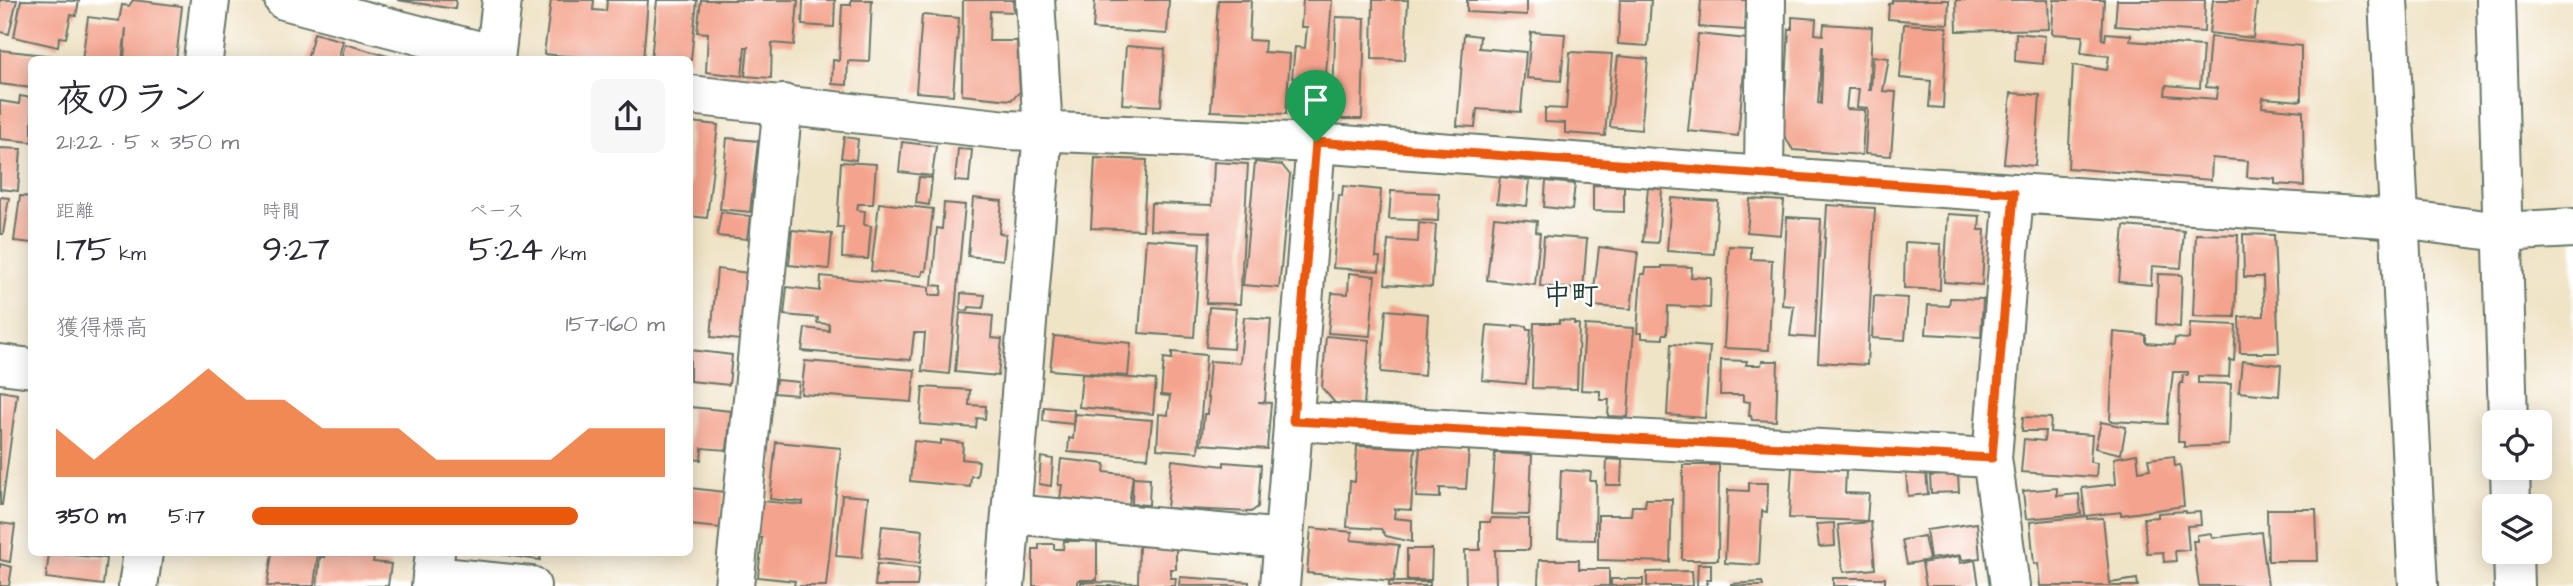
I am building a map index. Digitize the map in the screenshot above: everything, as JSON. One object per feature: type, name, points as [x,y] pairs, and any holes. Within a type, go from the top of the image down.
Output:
[{"type":"street","points":[[203,56],[210,0]]},
{"type":"street","points":[[284,0],[491,56]]},
{"type":"street","points":[[495,56],[502,0]]},
{"type":"street","points":[[1005,586],[1043,131],[1035,0]]},
{"type":"street","points":[[1764,176],[1766,0]]},
{"type":"street","points":[[2388,0],[2418,586]]},
{"type":"street","points":[[2496,0],[2508,410]]},
{"type":"street","points":[[693,95],[1007,130],[1316,142],[1764,176],[2400,219],[2501,232],[2573,228]]},
{"type":"street","points":[[734,586],[783,104]]},
{"type":"street","points":[[1280,586],[1316,142]]},
{"type":"street","points":[[2010,586],[1992,458],[2014,193]]},
{"type":"street","points":[[0,364],[28,368]]},
{"type":"street","points":[[1293,421],[1992,458]]},
{"type":"street","points":[[1012,514],[1284,539]]},
{"type":"street","points":[[138,586],[143,556]]},
{"type":"street","points":[[2513,564],[2514,586]]},
{"type":"street","points":[[432,572],[531,586]]},
{"type":"building","points":[[0,0],[17,0],[9,34],[0,32]]},
{"type":"building","points":[[21,0],[79,1],[76,16],[71,15],[66,38],[59,37],[58,47],[14,37]]},
{"type":"building","points":[[133,0],[182,6],[176,56],[124,56],[126,28],[122,56],[83,56],[88,17],[119,21],[122,5],[129,6]]},
{"type":"building","points":[[397,0],[456,0],[455,9]]},
{"type":"building","points":[[551,0],[594,0],[593,10],[606,11],[607,0],[648,0],[643,56],[544,54]]},
{"type":"building","points":[[657,0],[697,0],[691,56],[651,56]]},
{"type":"building","points":[[701,0],[798,0],[794,45],[772,43],[771,78],[745,76],[748,47],[745,47],[742,76],[706,72],[708,33],[697,32]]},
{"type":"building","points":[[803,0],[835,0],[834,27],[802,25]]},
{"type":"building","points":[[851,0],[872,0],[869,62],[848,61],[847,85],[832,84],[833,60],[839,61],[842,5],[851,5]]},
{"type":"building","points":[[963,0],[1013,0],[1014,12],[990,11],[989,41],[1017,41],[1020,92],[1011,100],[962,95]]},
{"type":"building","points":[[1095,0],[1169,0],[1167,34],[1093,29]]},
{"type":"building","points":[[1218,0],[1251,0],[1249,40],[1265,41],[1264,52],[1290,54],[1286,114],[1211,111]]},
{"type":"building","points":[[1303,0],[1332,0],[1325,86],[1311,85],[1312,80],[1292,78],[1295,47],[1305,48],[1307,27],[1301,27]]},
{"type":"building","points":[[1373,0],[1408,0],[1405,60],[1372,59]]},
{"type":"building","points":[[1467,0],[1527,0],[1527,15],[1467,12]]},
{"type":"building","points":[[1620,0],[1651,0],[1648,46],[1618,44]]},
{"type":"building","points":[[1701,0],[1747,0],[1745,30],[1699,27]]},
{"type":"building","points":[[1892,0],[1949,0],[1948,24],[1888,19],[1889,4]]},
{"type":"building","points":[[1956,0],[2048,0],[2049,29],[1957,31]]},
{"type":"building","points":[[2054,0],[2104,0],[2102,39],[2105,40],[2106,33],[2131,35],[2130,41],[2203,46],[2200,88],[2166,85],[2165,95],[2216,99],[2217,88],[2206,87],[2210,37],[2301,46],[2301,101],[2263,98],[2262,107],[2303,111],[2304,186],[2275,184],[2275,179],[2247,177],[2248,161],[2212,158],[2211,180],[2068,168],[2073,65],[2107,70],[2109,56],[2081,53],[2083,36],[2052,34]]},
{"type":"building","points":[[2117,0],[2205,0],[2204,32],[2115,26]]},
{"type":"building","points":[[2213,0],[2257,0],[2253,38],[2209,33]]},
{"type":"building","points":[[922,15],[959,18],[953,95],[916,92]]},
{"type":"building","points":[[1336,17],[1365,18],[1362,119],[1332,119]]},
{"type":"building","points":[[1792,17],[1816,19],[1815,34],[1823,35],[1824,24],[1872,27],[1869,90],[1873,56],[1889,58],[1883,91],[1896,92],[1891,156],[1865,154],[1868,108],[1857,107],[1859,89],[1848,89],[1846,109],[1865,110],[1862,155],[1793,150],[1783,134],[1789,29],[1792,29]],"holes":[[[1823,47],[1821,104],[1818,103]]]},
{"type":"building","points":[[1904,24],[1947,27],[1943,108],[1929,107],[1931,81],[1900,78]]},
{"type":"building","points":[[1531,32],[1565,34],[1561,81],[1527,78]]},
{"type":"building","points":[[314,33],[343,41],[339,56],[308,56]]},
{"type":"building","points":[[2016,33],[2045,36],[2043,64],[2015,61]]},
{"type":"building","points":[[1464,34],[1480,36],[1479,48],[1526,52],[1521,112],[1477,109],[1475,127],[1457,126]]},
{"type":"building","points":[[1698,34],[1747,39],[1738,136],[1688,131]]},
{"type":"building","points":[[345,44],[387,56],[342,56]]},
{"type":"building","points":[[1126,46],[1165,49],[1161,106],[1122,104]]},
{"type":"building","points":[[0,50],[53,56],[28,56],[28,88],[0,84]]},
{"type":"building","points":[[1570,52],[1612,54],[1605,136],[1565,133],[1565,123],[1545,122],[1545,108],[1566,109]]},
{"type":"building","points":[[1618,56],[1648,59],[1641,130],[1610,127]]},
{"type":"building","points":[[2011,93],[2040,95],[2035,166],[2004,163]]},
{"type":"building","points":[[20,96],[28,97],[28,142],[0,139],[0,101],[19,104]]},
{"type":"building","points":[[693,122],[718,125],[707,218],[693,216]]},
{"type":"building","points":[[844,137],[858,139],[856,160],[841,158]]},
{"type":"building","points":[[727,138],[758,141],[750,212],[720,209]]},
{"type":"building","points":[[902,142],[936,146],[932,176],[899,172]]},
{"type":"building","points":[[0,148],[21,149],[18,191],[0,189]]},
{"type":"building","points":[[958,149],[972,150],[969,182],[955,181]]},
{"type":"building","points":[[1095,158],[1147,160],[1143,230],[1091,228]]},
{"type":"building","points":[[841,162],[876,164],[873,204],[858,204],[857,210],[865,211],[864,225],[871,226],[868,259],[842,258],[843,227],[837,227]]},
{"type":"building","points":[[1214,162],[1248,164],[1240,304],[1206,303],[1210,232],[1150,230],[1151,203],[1212,205]]},
{"type":"building","points":[[1255,162],[1282,165],[1290,175],[1279,288],[1243,285]]},
{"type":"building","points":[[919,177],[932,178],[929,205],[916,203]]},
{"type":"building","points":[[1500,177],[1530,180],[1527,206],[1497,203]]},
{"type":"building","points":[[1546,181],[1575,184],[1572,210],[1544,207]]},
{"type":"building","points":[[1593,185],[1624,186],[1624,212],[1593,211]]},
{"type":"building","points":[[1343,186],[1381,190],[1376,257],[1380,257],[1379,271],[1333,268],[1339,195],[1342,196]]},
{"type":"building","points":[[1648,188],[1662,189],[1658,243],[1643,242]]},
{"type":"building","points":[[1391,191],[1439,193],[1438,221],[1389,219]]},
{"type":"building","points":[[20,196],[28,197],[28,243],[14,241]]},
{"type":"building","points":[[0,197],[9,198],[3,234],[0,234]]},
{"type":"building","points":[[973,198],[1002,201],[999,233],[1006,234],[1003,260],[968,256]]},
{"type":"building","points":[[1671,198],[1718,201],[1714,254],[1667,251]]},
{"type":"building","points":[[1750,199],[1784,201],[1781,235],[1747,232]]},
{"type":"building","points":[[879,203],[933,209],[926,271],[923,271],[922,276],[871,271]]},
{"type":"building","points":[[944,203],[965,205],[949,374],[922,371],[925,333],[914,333],[911,360],[802,351],[805,328],[829,331],[829,324],[817,323],[818,318],[784,315],[787,287],[820,291],[821,276],[929,287],[929,295],[941,295],[942,286],[932,285],[937,228],[942,229]]},
{"type":"building","points":[[1827,205],[1875,208],[1867,365],[1818,362]]},
{"type":"building","points":[[721,212],[750,216],[747,239],[717,236]]},
{"type":"building","points":[[1948,214],[1980,216],[1979,230],[1985,230],[1982,285],[1944,282]]},
{"type":"building","points":[[1494,217],[1537,221],[1536,232],[1540,233],[1535,285],[1487,280]]},
{"type":"building","points":[[1787,217],[1821,219],[1815,338],[1790,336],[1794,306],[1782,305]]},
{"type":"building","points":[[1419,223],[1436,225],[1432,287],[1385,284],[1388,240],[1418,242]]},
{"type":"building","points":[[2124,226],[2184,231],[2181,268],[2152,266],[2151,285],[2119,282]]},
{"type":"building","points":[[792,230],[832,234],[829,269],[789,265]]},
{"type":"building","points":[[2196,234],[2238,235],[2235,317],[2193,316]]},
{"type":"building","points":[[2243,234],[2274,235],[2279,353],[2240,353],[2239,317],[2264,316],[2263,277],[2244,277]]},
{"type":"building","points":[[1544,236],[1587,239],[1583,290],[1540,286]]},
{"type":"building","points":[[1146,239],[1200,243],[1194,337],[1139,333]]},
{"type":"building","points":[[1905,242],[1941,244],[1940,290],[1904,288]]},
{"type":"building","points":[[1729,246],[1751,247],[1751,259],[1772,260],[1769,350],[1724,348]]},
{"type":"building","points":[[1599,247],[1638,252],[1631,309],[1592,306]]},
{"type":"building","points":[[1692,267],[1691,277],[1711,278],[1710,308],[1668,306],[1667,334],[1663,334],[1663,339],[1642,338],[1642,333],[1637,333],[1641,274],[1645,274],[1646,268]]},
{"type":"building","points":[[717,269],[749,273],[740,340],[711,337]]},
{"type":"building","points":[[1349,273],[1375,276],[1370,336],[1328,333],[1332,293],[1348,294]]},
{"type":"building","points":[[2158,274],[2182,275],[2180,327],[2156,324]]},
{"type":"building","points":[[961,293],[985,295],[983,308],[969,307],[968,311],[960,310]]},
{"type":"building","points":[[1874,296],[1908,298],[1905,340],[1872,338]]},
{"type":"building","points":[[1950,298],[1983,299],[1981,337],[1926,334],[1928,305],[1949,306]]},
{"type":"building","points":[[1209,307],[1236,309],[1233,349],[1206,347]]},
{"type":"building","points":[[1386,310],[1428,314],[1424,376],[1381,372]]},
{"type":"building","points":[[960,313],[993,316],[991,338],[1002,339],[998,376],[955,372]]},
{"type":"building","points":[[1244,317],[1271,319],[1265,402],[1258,402],[1271,403],[1267,449],[1201,444],[1204,414],[1208,414],[1210,361],[1240,363]]},
{"type":"building","points":[[1559,320],[1579,324],[1577,389],[1532,388],[1534,323],[1559,323]]},
{"type":"building","points":[[2190,323],[2236,325],[2234,361],[2230,360],[2229,377],[2198,376],[2198,383],[2231,384],[2229,445],[2184,447],[2184,442],[2178,442],[2180,383],[2183,383],[2183,375],[2188,375],[2188,372],[2173,372],[2167,424],[2110,421],[2114,332],[2146,335],[2146,343],[2174,345],[2175,338],[2189,339]]},
{"type":"building","points":[[1487,325],[1527,326],[1527,329],[1531,329],[1526,384],[1482,380]]},
{"type":"building","points":[[1585,325],[1634,328],[1628,417],[1608,416],[1609,400],[1600,400],[1600,391],[1581,390]]},
{"type":"building","points":[[1054,336],[1131,343],[1128,376],[1050,370]]},
{"type":"building","points":[[1326,336],[1369,340],[1364,405],[1335,403],[1322,388]]},
{"type":"building","points":[[1671,344],[1710,347],[1705,418],[1667,415]]},
{"type":"building","points":[[693,350],[732,355],[729,385],[693,381]]},
{"type":"building","points":[[1172,352],[1206,355],[1198,452],[1157,449],[1159,414],[1168,415],[1170,396],[1161,395],[1164,358],[1172,359]]},
{"type":"building","points":[[1721,360],[1747,361],[1746,365],[1778,361],[1776,421],[1752,420],[1749,416],[1750,402],[1743,401],[1743,395],[1720,395]]},
{"type":"building","points":[[805,361],[915,370],[912,402],[801,394]]},
{"type":"building","points":[[2242,361],[2281,365],[2279,396],[2239,392]]},
{"type":"building","points":[[1082,374],[1156,380],[1153,414],[1079,407]]},
{"type":"building","points":[[776,380],[799,382],[797,395],[774,393]]},
{"type":"building","points":[[923,387],[970,390],[969,405],[986,406],[985,419],[977,418],[976,428],[920,424]]},
{"type":"building","points":[[0,391],[17,394],[2,505],[0,505]]},
{"type":"building","points":[[693,407],[731,411],[727,450],[702,448],[701,460],[693,459]]},
{"type":"building","points":[[1044,407],[1074,410],[1073,424],[1043,421]]},
{"type":"building","points":[[1075,414],[1152,420],[1148,458],[1068,452],[1069,438],[1073,439]]},
{"type":"building","points":[[2023,417],[2051,418],[2050,432],[2092,435],[2090,462],[2097,463],[2096,477],[2021,472],[2024,439],[2044,441],[2045,431],[2022,431]]},
{"type":"building","points":[[2101,422],[2126,427],[2121,454],[2095,448]]},
{"type":"building","points":[[941,440],[963,443],[962,459],[979,461],[977,476],[971,476],[970,487],[910,481],[914,441],[941,444]]},
{"type":"building","points":[[776,442],[841,448],[826,586],[794,586],[795,581],[758,577],[762,501],[803,505],[803,502],[770,499]]},
{"type":"building","points":[[1357,446],[1415,448],[1411,510],[1395,509],[1394,518],[1412,520],[1412,542],[1386,536],[1381,529],[1347,527],[1350,481],[1355,482]]},
{"type":"building","points":[[1420,447],[1469,449],[1466,489],[1440,488],[1440,498],[1416,497]]},
{"type":"building","points":[[1495,453],[1532,455],[1529,515],[1491,514]]},
{"type":"building","points":[[2137,454],[2139,471],[2150,469],[2148,459],[2174,456],[2175,466],[2180,465],[2184,506],[2121,515],[2121,512],[2085,516],[2082,488],[2116,484],[2114,458]]},
{"type":"building","points":[[1041,457],[1053,459],[1051,486],[1039,484]]},
{"type":"building","points":[[1061,459],[1105,464],[1104,472],[1133,475],[1129,505],[1060,498],[1062,485],[1058,485]]},
{"type":"building","points":[[1607,459],[1622,460],[1621,485],[1606,485]]},
{"type":"building","points":[[1172,460],[1224,466],[1224,462],[1261,465],[1258,507],[1251,512],[1167,508]]},
{"type":"building","points":[[1683,465],[1719,465],[1718,560],[1682,560]]},
{"type":"building","points":[[1792,467],[1846,470],[1845,493],[1869,494],[1867,521],[1789,518]]},
{"type":"building","points":[[1561,470],[1591,472],[1590,481],[1596,481],[1595,540],[1558,539]]},
{"type":"building","points":[[1926,472],[1928,494],[1908,496],[1906,473]]},
{"type":"building","points":[[1958,474],[1959,492],[1931,493],[1930,476]]},
{"type":"building","points":[[1133,477],[1150,478],[1149,505],[1132,504]]},
{"type":"building","points":[[1749,483],[1768,483],[1767,512],[1762,511],[1759,565],[1725,563],[1728,490],[1749,491]]},
{"type":"building","points":[[693,488],[724,492],[720,528],[693,525]]},
{"type":"building","points":[[2057,488],[2057,496],[2079,494],[2081,514],[2026,519],[2023,491]]},
{"type":"building","points":[[842,495],[868,497],[862,558],[836,556]]},
{"type":"building","points":[[1646,499],[1672,499],[1670,562],[1598,560],[1598,515],[1631,515],[1632,506],[1645,506]]},
{"type":"building","points":[[2267,509],[2316,509],[2318,561],[2268,561]]},
{"type":"building","points":[[2200,512],[2201,525],[2187,526],[2189,550],[2175,551],[2176,561],[2164,562],[2163,552],[2147,553],[2144,518],[2158,517],[2158,513]]},
{"type":"building","points":[[2087,516],[2087,519],[2103,518],[2110,583],[2137,579],[2138,586],[2040,586],[2038,563],[2034,564],[2030,522]]},
{"type":"building","points":[[1491,518],[1529,519],[1529,550],[1495,550],[1496,586],[1466,586],[1465,550],[1480,550],[1480,522],[1490,522]]},
{"type":"building","points":[[1871,522],[1875,569],[1843,572],[1838,525]]},
{"type":"building","points":[[0,523],[15,525],[10,562],[0,560]]},
{"type":"building","points":[[1834,523],[1835,546],[1819,547],[1816,524]]},
{"type":"building","points":[[1977,523],[1980,558],[1962,560],[1961,555],[1930,559],[1926,530]]},
{"type":"building","points":[[882,526],[923,530],[920,563],[878,559]]},
{"type":"building","points":[[1311,528],[1352,532],[1351,540],[1399,545],[1394,581],[1307,573]]},
{"type":"building","points":[[2261,532],[2268,586],[2199,586],[2193,541],[2197,541],[2197,535],[2211,533],[2212,538]]},
{"type":"building","points":[[1924,536],[1929,560],[1907,564],[1902,540]]},
{"type":"building","points":[[1064,541],[1097,541],[1097,580],[1078,580],[1078,586],[1033,586],[1033,549],[1039,549],[1039,544],[1054,544],[1054,549],[1063,549]]},
{"type":"building","points":[[1139,546],[1176,547],[1176,569],[1171,569],[1171,578],[1176,578],[1175,586],[1081,586],[1081,582],[1138,583]]},
{"type":"building","points":[[1407,549],[1432,549],[1431,580],[1407,580]]},
{"type":"building","points":[[49,556],[106,558],[103,585],[46,578]]},
{"type":"building","points":[[272,556],[318,556],[314,586],[267,586]]},
{"type":"building","points":[[513,556],[541,556],[540,560]]},
{"type":"building","points":[[1959,556],[1960,563],[1975,560],[1979,586],[1926,586],[1922,563]]},
{"type":"building","points":[[320,557],[374,557],[373,562],[391,564],[388,586],[317,586]]},
{"type":"building","points":[[1539,560],[1579,560],[1579,569],[1609,569],[1609,586],[1538,586]]},
{"type":"building","points":[[0,564],[12,567],[9,586],[0,586]]},
{"type":"building","points":[[877,564],[919,568],[917,586],[875,586]]},
{"type":"building","points":[[1698,564],[1711,564],[1711,580],[1707,580],[1707,586],[1697,586]]},
{"type":"building","points":[[1692,571],[1693,586],[1647,586],[1647,572]]},
{"type":"building","points":[[1180,577],[1249,582],[1249,586],[1179,586]]},
{"type":"building","points":[[1833,578],[1885,578],[1885,586],[1833,586]]},
{"type":"building","points":[[1611,579],[1643,579],[1643,586],[1611,586]]},
{"type":"building","points":[[1389,582],[1430,582],[1430,586],[1389,586]]},
{"type":"building","points":[[1762,582],[1763,586],[1731,586],[1731,584]]},
{"type":"district","name":"中町","points":[[1571,294]]},
{"type":"route","points":[[1316,142],[2014,193],[1992,458],[1293,421],[1316,142]]}]
